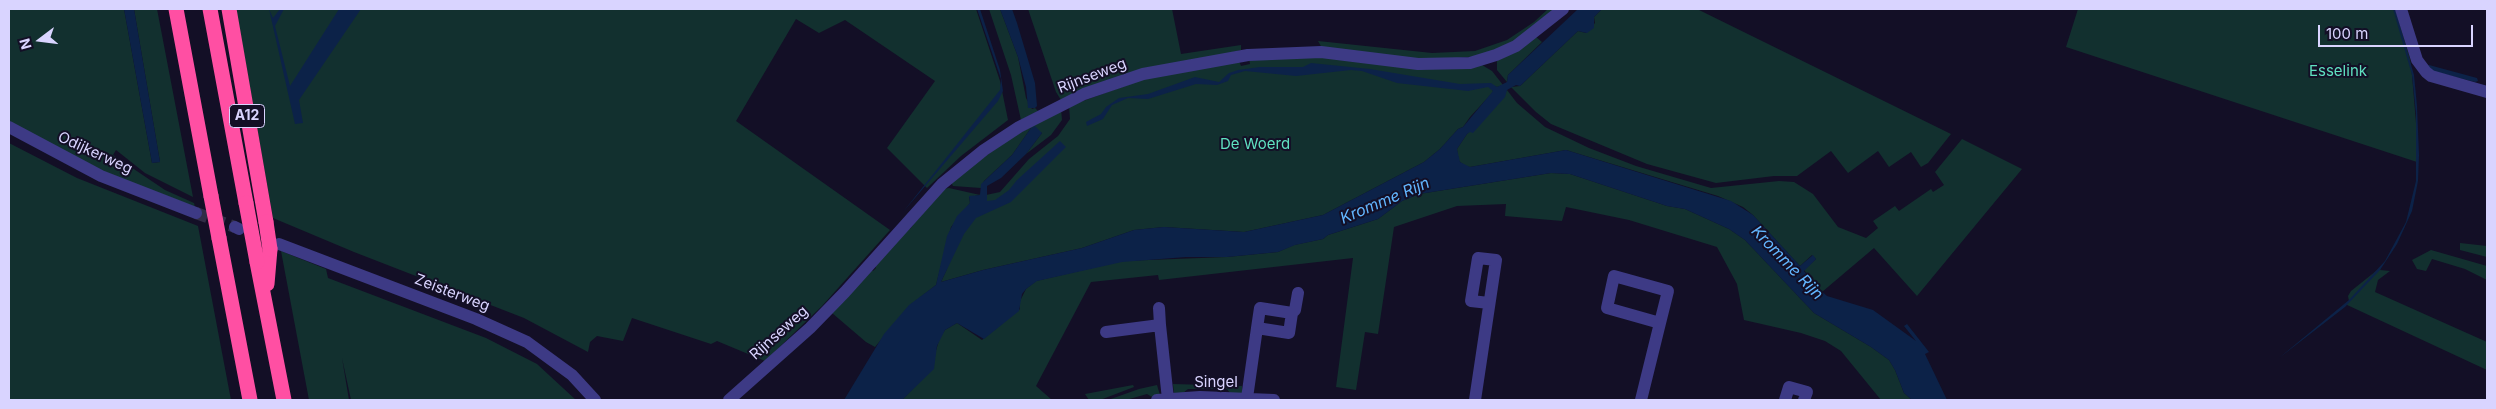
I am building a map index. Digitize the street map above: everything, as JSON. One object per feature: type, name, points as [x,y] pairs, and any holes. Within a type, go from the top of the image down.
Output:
[{"type":"highway","points":[[176,9],[250,400]]},
{"type":"highway","name":"A12","points":[[210,9],[284,400]]},
{"type":"highway","name":"A12","points":[[229,9],[266,222],[275,247],[265,298]]},
{"type":"street","name":"Rijnseweg","points":[[728,400],[810,328],[942,184],[984,150],[1037,116],[1084,94],[1143,74],[1248,55],[1321,52],[1418,64],[1470,63],[1496,55],[1516,46],[1562,9]]},
{"type":"street","points":[[2401,9],[2417,60],[2426,72],[2431,76],[2487,92]]},
{"type":"street","name":"Odijkerweg","points":[[9,128],[102,176],[196,212]]},
{"type":"street","name":"Zeisterweg","points":[[275,247],[476,319],[527,342],[572,375],[595,400]]},
{"type":"street","points":[[1641,400],[1668,291],[1614,276],[1607,308],[1660,323]]},
{"type":"street","points":[[1257,328],[1289,333],[1298,293]]},
{"type":"street","points":[[1475,400],[1489,303]]},
{"type":"street","points":[[1159,308],[1163,399]]},
{"type":"street","points":[[1247,398],[1260,308],[1292,313]]},
{"type":"street","points":[[1106,332],[1160,326]]},
{"type":"street","points":[[1785,400],[1788,387],[1806,392],[1804,400]]},
{"type":"street","name":"Singel","points":[[1163,399],[1247,398],[1274,400]]},
{"type":"green space","points":[[9,9],[124,9],[152,163],[160,162],[134,9],[157,9],[193,197],[145,173],[116,150],[113,155],[165,190],[194,203],[195,207],[105,172],[9,122]]},
{"type":"green space","points":[[236,9],[976,9],[1000,81],[1008,120],[961,156],[927,188],[887,148],[935,81],[845,20],[819,33],[796,19],[736,121],[890,230],[822,306],[765,361],[717,341],[711,344],[632,318],[623,341],[597,336],[590,342],[588,352],[524,318],[354,252],[273,218]]},
{"type":"green space","points":[[989,9],[1000,9],[1018,57],[1026,98],[1032,109],[1035,108],[1038,111],[1021,120],[1011,75]]},
{"type":"green space","points":[[1028,9],[1172,9],[1181,54],[1241,45],[1241,50],[1061,100],[1056,92]]},
{"type":"green space","points":[[1548,9],[1556,9],[1524,36],[1486,55],[1433,61],[1322,48],[1318,41],[1432,53],[1475,51],[1507,40],[1534,22]]},
{"type":"green space","points":[[1602,9],[1697,9],[1951,134],[1928,163],[1921,167],[1911,152],[1889,167],[1878,151],[1848,173],[1831,151],[1797,176],[1774,176],[1716,183],[1647,164],[1551,124],[1511,87],[1520,86],[1578,31],[1586,33],[1595,23],[1594,17]]},
{"type":"green space","name":"Esselink","points":[[2078,9],[2395,9],[2410,59],[2417,135],[2417,162],[2066,47]]},
{"type":"green space","points":[[1536,37],[1542,42],[1508,75],[1507,82],[1497,70],[1497,61]]},
{"type":"green space","name":"De Woerd","points":[[1289,56],[1482,65],[1492,71],[1503,85],[1497,87],[1491,85],[1493,92],[1463,127],[1458,129],[1440,149],[1424,162],[1323,215],[1244,232],[1164,227],[1134,230],[1082,248],[983,270],[941,282],[947,269],[950,240],[982,191],[986,195],[1000,192],[1029,159],[1058,136],[1070,119],[1069,106],[1147,78],[1239,61],[1241,66],[1250,64],[1249,59]]},
{"type":"green space","points":[[1507,90],[1517,103],[1545,127],[1589,148],[1636,166],[1711,188],[1779,181],[1794,182],[1813,194],[1838,227],[1866,238],[1878,228],[1873,221],[1895,206],[1899,211],[1931,189],[1933,192],[1944,185],[1935,172],[1962,139],[2022,169],[1917,296],[1874,248],[1822,292],[1804,270],[1816,259],[1812,255],[1800,266],[1753,215],[1743,207],[1718,196],[1566,150],[1470,167],[1465,166],[1458,160],[1457,149],[1467,134]]},
{"type":"green space","points":[[1061,109],[1062,120],[1051,135],[1026,154],[1042,133],[1031,128],[1012,155],[984,181],[981,188],[953,186],[952,181],[1006,141]]},
{"type":"green space","points":[[9,143],[77,178],[198,226],[231,400],[9,400]]},
{"type":"green space","points":[[1551,173],[1570,174],[1667,206],[1685,209],[1729,229],[1745,240],[1814,313],[1889,360],[1904,393],[1912,400],[1881,400],[1841,351],[1825,341],[1801,333],[1744,320],[1737,284],[1717,247],[1629,220],[1566,207],[1562,221],[1505,216],[1506,204],[1457,206],[1394,227],[1378,334],[1365,332],[1356,390],[1336,387],[1353,258],[1159,280],[1158,275],[1091,282],[1036,386],[1052,400],[902,400],[930,371],[940,337],[945,330],[957,323],[982,340],[1020,309],[1019,303],[1026,289],[1036,281],[1122,261],[1227,257],[1278,252],[1294,245],[1323,239],[1328,235],[1378,219],[1402,201],[1419,194]]},
{"type":"green space","points":[[949,188],[980,195],[969,197],[970,203],[951,227],[936,285],[909,306],[875,347],[866,342],[832,313],[871,270],[873,271],[876,268],[875,264],[906,228],[910,229],[913,225],[912,223],[943,189]]},
{"type":"green space","points":[[2460,243],[2487,246],[2487,257],[2460,250]]},
{"type":"green space","points":[[2431,250],[2487,266],[2487,280],[2465,269],[2432,259],[2426,271],[2417,269],[2412,260]]},
{"type":"green space","points":[[281,251],[326,269],[328,278],[486,338],[537,364],[576,400],[351,400],[342,358],[349,400],[309,400]]},
{"type":"green space","points":[[2381,267],[2380,270],[2390,271],[2378,280],[2375,292],[2487,342],[2487,370],[2345,304],[2349,301],[2348,296],[2351,291]]},
{"type":"green space","points":[[1173,384],[1242,386],[1242,393],[1230,393],[1227,389],[1188,389],[1183,393],[1174,393]]},
{"type":"green space","points":[[1133,385],[1134,387],[1100,400],[1089,400],[1085,394]]},
{"type":"green space","points":[[1157,385],[1160,395],[1152,397],[1147,394],[1126,400],[1108,400],[1139,389]]},
{"type":"water","points":[[124,9],[134,9],[160,162],[152,163]]},
{"type":"water","points":[[269,9],[273,18],[280,9],[284,9],[275,26],[290,86],[339,9],[361,9],[299,100],[303,123],[295,124]]},
{"type":"water","points":[[977,9],[980,9],[1000,70],[1003,91],[998,101],[903,212],[1000,90],[1001,79]]},
{"type":"water","points":[[1000,9],[1012,9],[1017,23],[1035,83],[1037,106],[1035,108],[1028,108],[1026,87],[1018,57]]},
{"type":"water","name":"Kromme Rijn","points":[[1578,9],[1602,9],[1594,17],[1594,28],[1587,33],[1578,31],[1520,86],[1516,85],[1507,90],[1505,97],[1473,133],[1467,134],[1457,149],[1460,162],[1470,167],[1566,150],[1731,201],[1753,215],[1800,266],[1813,255],[1816,259],[1804,271],[1827,296],[1873,310],[1916,341],[1904,326],[1907,324],[1929,352],[1925,354],[1947,400],[1912,400],[1904,393],[1889,360],[1814,313],[1745,240],[1729,229],[1685,209],[1667,206],[1570,174],[1551,173],[1419,194],[1402,201],[1378,219],[1328,235],[1323,239],[1295,245],[1278,252],[1227,257],[1186,257],[1122,262],[1037,281],[1022,294],[1019,311],[984,339],[957,323],[945,330],[937,346],[934,369],[902,400],[844,400],[884,334],[909,305],[936,285],[947,236],[957,216],[970,203],[969,196],[980,195],[981,184],[1012,155],[1031,128],[1035,126],[1042,133],[1026,154],[1001,178],[987,186],[987,201],[995,200],[1009,190],[1017,180],[1060,141],[1066,147],[1011,202],[976,218],[964,234],[941,282],[983,270],[1082,248],[1134,230],[1164,227],[1244,232],[1323,215],[1424,162],[1440,149],[1458,129],[1463,127],[1493,91],[1488,87],[1468,91],[1397,83],[1362,71],[1351,70],[1296,76],[1245,71],[1231,75],[1228,81],[1217,85],[1196,84],[1148,99],[1128,98],[1112,105],[1103,119],[1087,126],[1086,122],[1101,114],[1106,107],[1119,98],[1148,94],[1195,77],[1219,82],[1229,73],[1238,70],[1260,67],[1303,67],[1311,63],[1370,69],[1460,84],[1491,83],[1497,87],[1507,82],[1508,75]]},
{"type":"water","points":[[2393,9],[2395,9],[2414,75],[2417,106],[2418,181],[2412,211],[2397,244],[2380,270],[2345,307],[2279,358],[2349,300],[2385,261],[2406,222],[2416,181],[2416,114],[2412,75]]},
{"type":"water","points":[[2427,66],[2477,78],[2478,81],[2475,82],[2428,70]]},
{"type":"tunnel","points":[[196,213],[235,227]]}]
